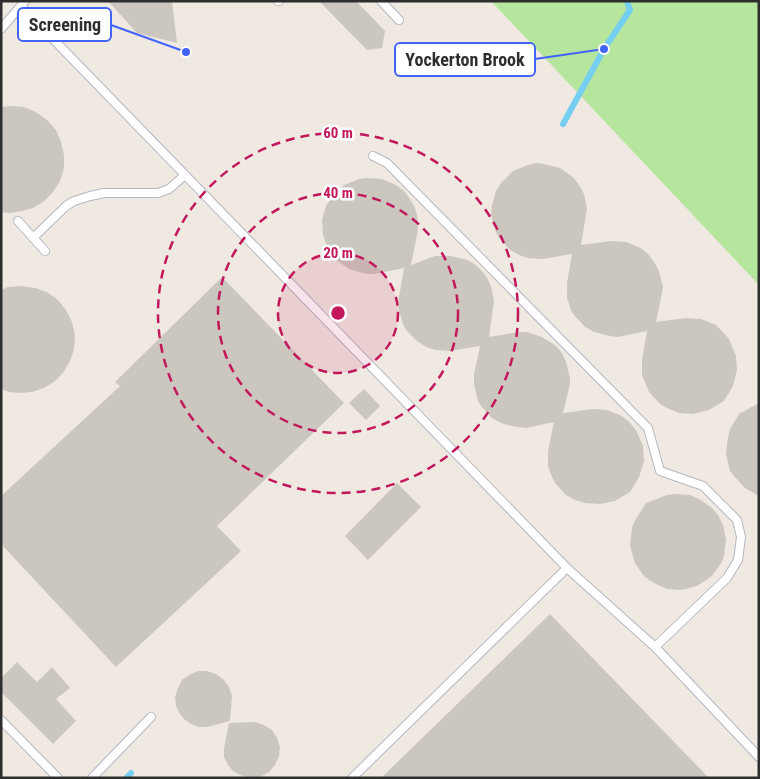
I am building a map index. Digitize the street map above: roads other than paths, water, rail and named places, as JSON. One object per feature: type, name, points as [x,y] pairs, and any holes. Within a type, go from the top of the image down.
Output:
[{"type":"lane","points":[[381,1],[399,20]]},
{"type":"lane","points":[[1,28],[23,4],[185,175],[567,568],[655,647],[759,757]]},
{"type":"lane","points":[[373,156],[387,163],[648,428],[660,471],[703,486],[737,520],[741,537],[738,560],[727,578],[655,647]]},
{"type":"lane","points":[[33,238],[66,206],[74,201],[104,193],[158,193],[169,189],[185,175]]},
{"type":"lane","points":[[18,221],[46,251]]},
{"type":"lane","points":[[352,778],[567,568]]},
{"type":"lane","points":[[92,778],[151,718]]},
{"type":"lane","points":[[1,720],[58,778]]},
{"type":"waterway","points":[[563,124],[604,49],[630,10],[627,1]]},
{"type":"waterway","points":[[126,778],[131,773]]},
{"type":"place","name":"Yockerton Brook","points":[[604,49]]},
{"type":"place","name":"Screening","points":[[186,52]]}]
